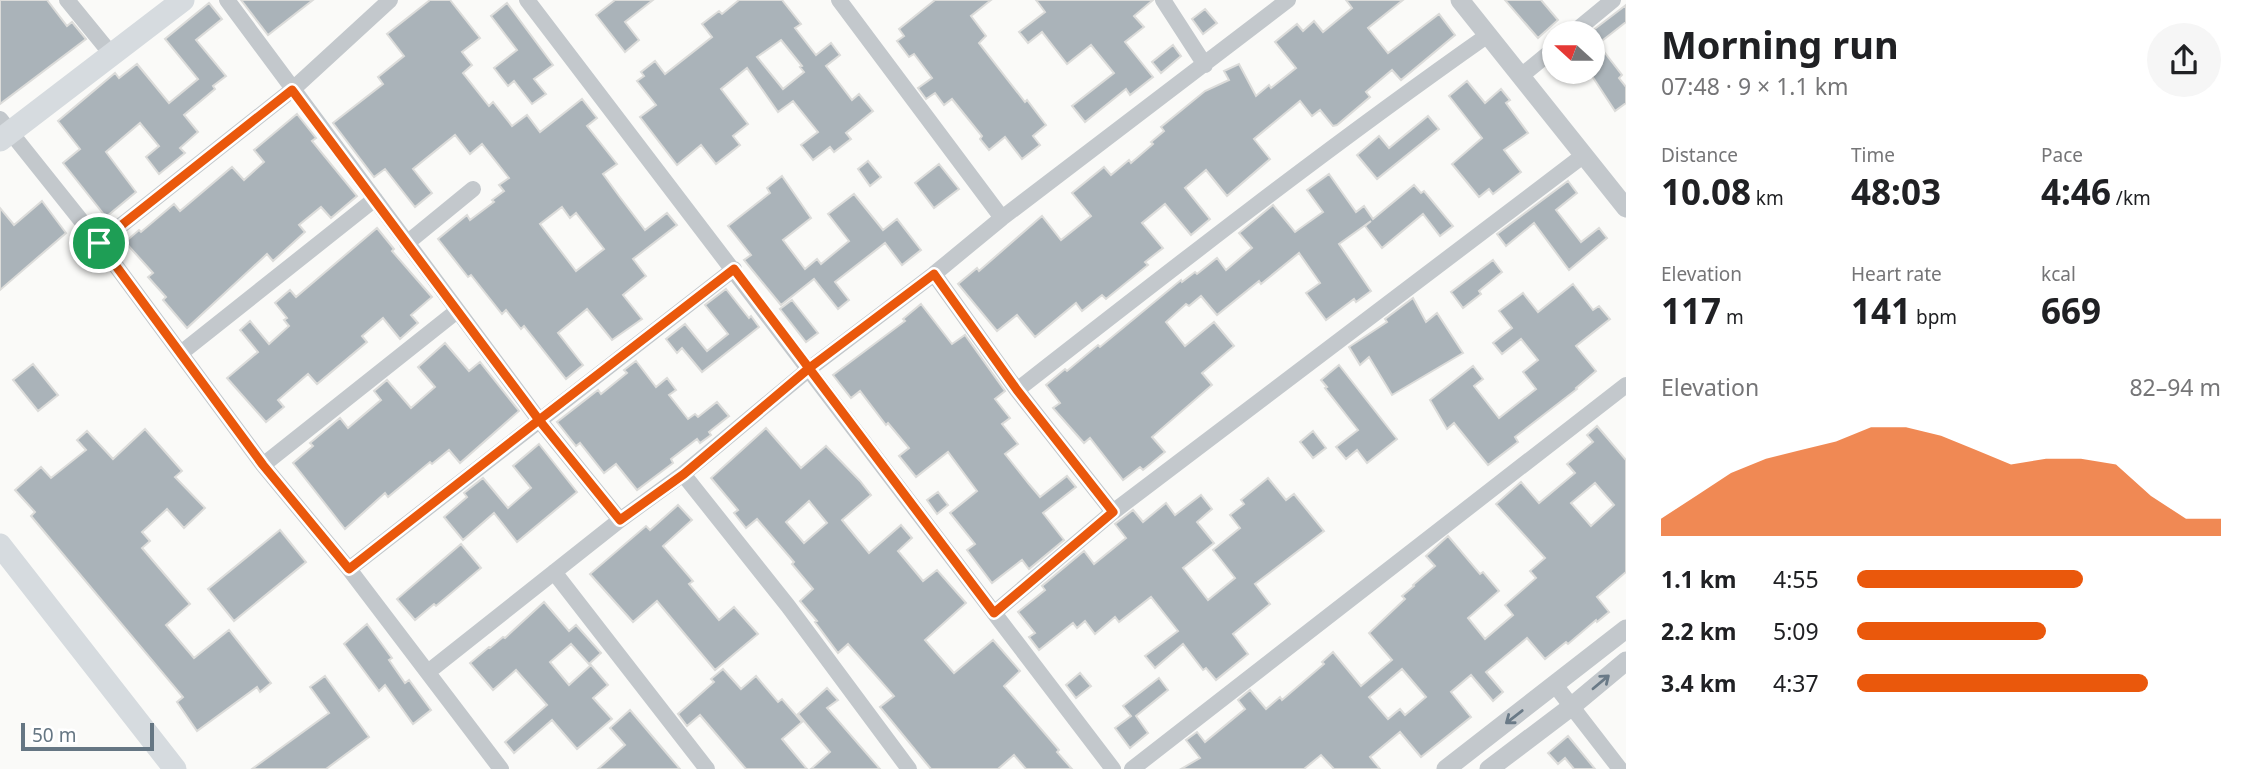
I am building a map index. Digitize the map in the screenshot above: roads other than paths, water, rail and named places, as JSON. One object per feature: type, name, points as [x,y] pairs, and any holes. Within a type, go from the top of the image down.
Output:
[{"type":"main road","points":[[4,131],[183,0]]},
{"type":"main road","points":[[0,545],[175,769]]},
{"type":"street","points":[[67,0],[111,55]]},
{"type":"street","points":[[228,0],[292,90],[539,420],[620,520]]},
{"type":"street","points":[[99,243],[292,90],[390,0]]},
{"type":"street","points":[[527,0],[1113,769]]},
{"type":"street","points":[[839,0],[1002,218]]},
{"type":"street","points":[[1163,0],[1205,65]]},
{"type":"street","points":[[428,672],[620,520],[684,474],[808,369],[1288,0]]},
{"type":"street","points":[[1460,0],[1626,208]]},
{"type":"street","points":[[1588,21],[1613,0]]},
{"type":"street","points":[[1017,390],[1240,216],[1392,103],[1488,36]]},
{"type":"street","points":[[1521,76],[1542,59]]},
{"type":"street","points":[[4,131],[99,243],[263,465],[349,569],[502,769]]},
{"type":"street","points":[[994,613],[1113,512],[1584,155]]},
{"type":"street","points":[[407,243],[473,189]]},
{"type":"street","points":[[181,353],[375,199]]},
{"type":"street","points":[[349,569],[734,269]]},
{"type":"street","points":[[934,274],[1017,390],[1113,512]]},
{"type":"street","points":[[263,465],[457,311]]},
{"type":"street","points":[[1132,769],[1626,385]]},
{"type":"street","points":[[684,474],[788,606],[909,769]]},
{"type":"street","points":[[554,572],[707,769]]},
{"type":"street","points":[[1446,769],[1626,629]]},
{"type":"street","points":[[1489,769],[1626,662]]},
{"type":"street","points":[[1555,685],[1620,769]]}]
